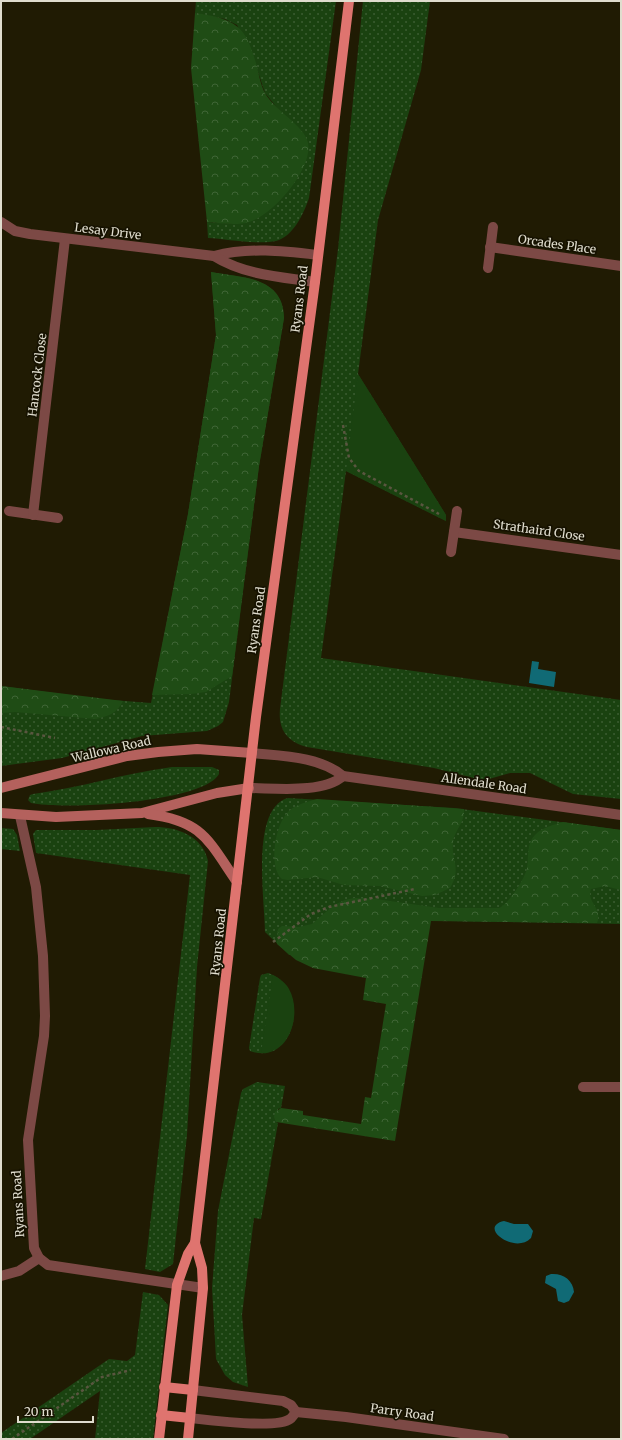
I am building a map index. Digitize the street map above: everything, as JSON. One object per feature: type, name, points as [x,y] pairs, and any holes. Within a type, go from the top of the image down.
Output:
[{"type":"main road","name":"Ryans Road","points":[[188,1439],[203,1288],[202,1268],[195,1243],[252,752],[315,282],[349,1]]},
{"type":"main road","name":"Wallowa Road","points":[[1,788],[127,756],[197,749],[252,752]]},
{"type":"main road","points":[[142,813],[217,793],[248,788]]},
{"type":"main road","points":[[1,813],[20,816],[56,817],[142,813],[172,818],[196,828],[205,836],[237,882]]},
{"type":"main road","name":"Ryans Road","points":[[159,1439],[177,1285],[185,1260],[195,1243]]},
{"type":"main road","points":[[164,1387],[193,1390]]},
{"type":"main road","points":[[161,1415],[190,1418]]},
{"type":"street","name":"Lesay Drive","points":[[1,222],[15,231],[65,239],[214,256],[257,250],[318,255]]},
{"type":"street","points":[[488,268],[493,227]]},
{"type":"street","name":"Hancock Close","points":[[33,515],[65,239]]},
{"type":"street","name":"Orcades Place","points":[[490,247],[621,266]]},
{"type":"street","name":"Lesay Drive","points":[[214,256],[223,262],[244,270],[315,282]]},
{"type":"street","points":[[9,511],[58,518]]},
{"type":"street","points":[[451,552],[457,511]]},
{"type":"street","name":"Strathaird Close","points":[[455,527],[621,555]]},
{"type":"street","name":"Allendale Road","points":[[252,752],[304,759],[330,768],[343,776],[621,815]]},
{"type":"street","points":[[248,788],[308,788],[332,783],[343,776]]},
{"type":"street","name":"Ryans Road","points":[[20,816],[36,887],[42,938],[45,1016],[44,1036],[28,1140],[34,1248],[39,1258]]},
{"type":"street","points":[[583,1087],[621,1087]]},
{"type":"street","points":[[1,1276],[19,1271],[39,1258],[48,1265],[203,1288]]},
{"type":"street","points":[[190,1418],[223,1422],[280,1423],[289,1420],[296,1412],[291,1405],[283,1401],[193,1390]]},
{"type":"street","name":"Parry Road","points":[[296,1412],[346,1417],[504,1439]]},
{"type":"path","points":[[343,424],[349,458],[359,470],[455,527]]},
{"type":"path","points":[[1,727],[55,738]]},
{"type":"path","points":[[273,942],[311,914],[329,907],[415,889]]},
{"type":"path","points":[[12,1439],[102,1377],[131,1370]]},
{"type":"green space","points":[[196,1],[336,1],[309,198],[297,224],[288,235],[282,239],[269,242],[252,242],[208,238],[207,222],[237,224],[300,130],[282,114],[265,93],[258,72],[237,25],[225,19],[195,13]]},
{"type":"green space","points":[[363,1],[430,1],[421,70],[378,220],[358,374],[446,515],[446,521],[346,471],[321,658],[621,700],[621,799],[573,794],[530,773],[510,773],[489,779],[478,779],[434,768],[307,747],[294,742],[285,734],[282,728],[280,709],[338,249]]},
{"type":"green space","points":[[195,13],[221,18],[238,27],[244,33],[253,53],[261,84],[265,93],[275,106],[301,130],[308,143],[308,154],[298,178],[280,201],[259,218],[249,222],[234,224],[207,222],[191,68]]},
{"type":"green space","points":[[211,272],[248,278],[269,287],[277,294],[282,304],[284,318],[259,466],[229,702],[223,722],[207,731],[142,736],[62,758],[1,766],[1,686],[99,699],[151,703],[188,514],[216,335]]},
{"type":"green space","points":[[211,272],[248,278],[269,287],[277,294],[282,304],[284,318],[259,466],[232,676],[206,692],[152,695],[188,514],[216,335]]},
{"type":"green space","points":[[358,374],[446,515],[446,521],[346,471]]},
{"type":"green space","points":[[1,686],[123,701],[112,713],[105,717],[96,719],[15,712],[1,713]]},
{"type":"green space","points":[[172,767],[212,767],[219,770],[219,774],[208,784],[187,792],[161,798],[100,805],[71,806],[31,803],[28,800],[30,795],[33,794]]},
{"type":"green space","points":[[288,798],[454,808],[621,830],[621,924],[330,919],[289,955],[265,932],[262,879],[264,837],[268,819],[276,805]]},
{"type":"green space","points":[[317,799],[464,809],[463,818],[453,842],[456,870],[450,888],[435,895],[422,896],[380,886],[344,885],[317,877],[288,880],[282,879],[275,865],[274,855],[280,825],[289,811],[302,804]]},
{"type":"green space","points":[[563,822],[621,830],[621,890],[605,886],[591,889],[590,894],[592,902],[598,913],[597,923],[431,921],[395,1141],[276,1122],[274,1117],[275,1112],[281,1108],[303,1111],[303,1115],[361,1124],[365,1097],[371,1098],[386,1004],[363,1000],[366,978],[313,968],[296,960],[277,944],[278,929],[282,926],[299,927],[312,924],[334,905],[354,898],[376,899],[439,908],[499,908],[503,906],[512,896],[526,872],[529,846],[532,839],[541,830]]},
{"type":"green space","points":[[163,827],[180,831],[195,839],[201,845],[208,861],[197,967],[187,1135],[173,1264],[160,1272],[145,1269],[190,875],[36,853],[33,834],[36,830],[97,830]]},
{"type":"green space","points":[[1,828],[13,829],[17,835],[20,851],[1,849]]},
{"type":"green space","points":[[268,973],[282,981],[290,994],[294,1009],[293,1024],[287,1038],[278,1048],[266,1053],[250,1051],[249,1048],[260,978],[261,975]]},
{"type":"green space","points":[[273,975],[282,981],[289,989],[293,998],[294,1019],[291,1030],[280,1046],[271,1051],[261,1053]]},
{"type":"green space","points":[[257,1082],[285,1086],[281,1108],[278,1109],[276,1122],[278,1123],[261,1219],[254,1218],[242,1315],[248,1387],[233,1382],[225,1375],[216,1359],[212,1288],[218,1211],[241,1093],[243,1089]]},
{"type":"green space","points":[[143,1292],[159,1295],[168,1305],[153,1439],[95,1439],[100,1391],[30,1439],[1,1439],[1,1433],[109,1359],[127,1361],[135,1355]]},
{"type":"water","points":[[532,661],[539,662],[538,669],[556,672],[554,687],[529,683]]},
{"type":"water","points":[[504,1221],[514,1224],[528,1224],[533,1231],[531,1238],[524,1242],[516,1243],[508,1242],[501,1238],[496,1233],[495,1229],[497,1224]]},
{"type":"water","points":[[551,1274],[563,1276],[572,1284],[574,1292],[569,1301],[564,1303],[558,1301],[556,1289],[545,1283],[546,1276]]}]
